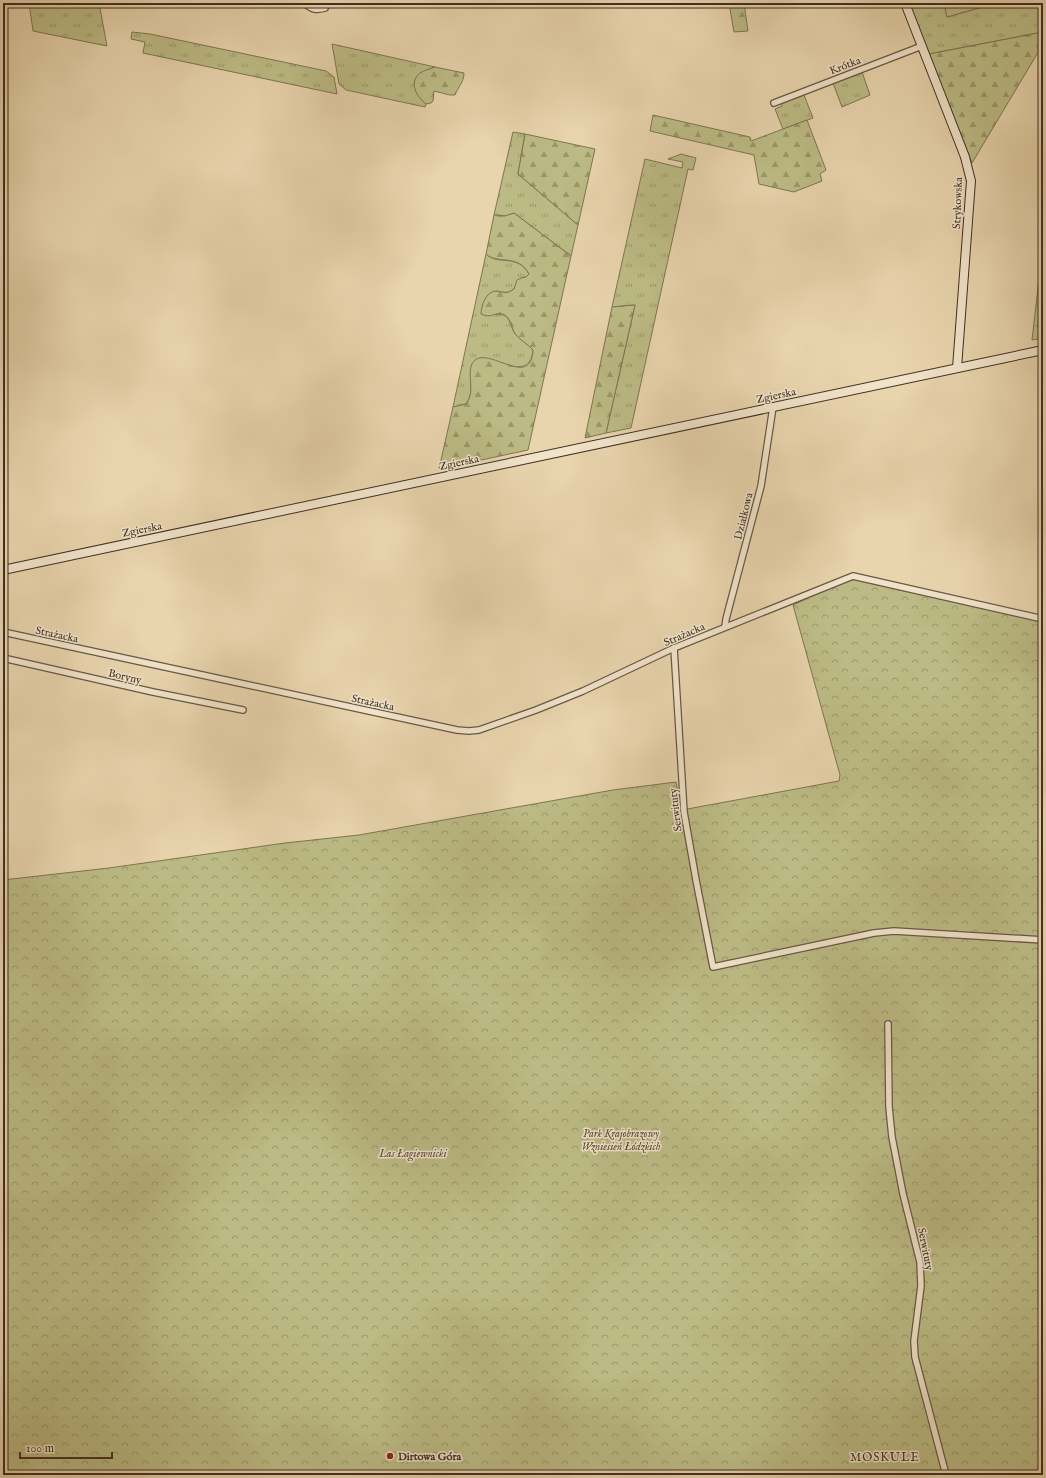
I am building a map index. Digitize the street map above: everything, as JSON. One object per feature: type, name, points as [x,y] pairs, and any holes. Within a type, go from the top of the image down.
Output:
[{"type":"main road","name":"Strykowska","points":[[905,3],[965,157],[971,181],[957,368]]},
{"type":"main road","name":"Zgierska","points":[[3,570],[1043,350]]},
{"type":"street","points":[[304,3],[316,10],[325,8],[324,3]]},
{"type":"street","name":"Krótka","points":[[774,103],[922,46]]},
{"type":"street","name":"Działkowa","points":[[725,627],[760,486],[773,407]]},
{"type":"street","name":"Strażacka","points":[[3,632],[462,731],[479,730],[543,707],[583,691],[674,648],[853,576],[1043,619]]},
{"type":"street","name":"Serwituty","points":[[674,648],[684,812],[712,967],[874,933],[894,931],[1043,940]]},
{"type":"street","name":"Boryny","points":[[3,658],[154,692],[243,710]]},
{"type":"street","name":"Serwituty","points":[[888,1024],[889,1107],[892,1136],[903,1194],[920,1262],[921,1286],[914,1341],[915,1357],[946,1475]]},
{"type":"green space","points":[[29,3],[99,3],[107,46],[33,31]]},
{"type":"green space","points":[[729,3],[744,3],[748,31],[734,32]]},
{"type":"green space","points":[[909,3],[944,3],[947,17],[997,3],[1043,3],[1043,32],[929,54]]},
{"type":"green space","points":[[944,3],[997,3],[947,17]]},
{"type":"green space","points":[[132,32],[150,34],[326,71],[334,77],[337,94],[143,53],[145,42],[131,39]]},
{"type":"green space","points":[[1043,32],[1043,44],[972,163],[929,54]]},
{"type":"green space","points":[[332,44],[435,67],[430,68],[418,75],[416,79],[415,88],[419,97],[426,104],[425,107],[346,90],[339,84]]},
{"type":"green space","points":[[435,67],[464,73],[464,76],[455,95],[434,91],[433,101],[426,104],[417,94],[414,85],[416,77],[420,73]]},
{"type":"green space","points":[[862,72],[870,95],[842,107],[833,83]]},
{"type":"green space","points":[[804,95],[813,118],[783,129],[775,109],[782,106],[781,103]]},
{"type":"green space","points":[[653,115],[750,137],[751,141],[807,120],[826,170],[820,174],[822,181],[794,192],[759,184],[754,155],[650,131]]},
{"type":"green space","points":[[513,132],[525,134],[518,174],[578,225],[571,256],[514,213],[506,216],[494,215]]},
{"type":"green space","points":[[525,134],[595,149],[578,225],[518,174]]},
{"type":"green space","points":[[681,154],[696,158],[693,170],[688,169],[631,428],[606,433],[635,305],[612,307],[645,159],[682,168],[683,162],[668,159]]},
{"type":"green space","points":[[514,213],[571,256],[528,450],[439,469],[453,407],[466,404],[469,399],[470,369],[475,360],[482,358],[491,359],[518,367],[525,366],[531,361],[533,350],[516,335],[505,315],[497,314],[488,316],[481,314],[483,303],[489,293],[496,291],[505,293],[509,292],[514,289],[517,280],[526,277],[529,274],[524,268],[514,261],[496,259],[486,254],[494,215],[505,216]]},
{"type":"green space","points":[[1043,243],[1043,338],[1032,340]]},
{"type":"green space","points":[[486,254],[496,259],[519,264],[529,274],[526,277],[521,278],[516,286],[509,292],[496,291],[487,297],[496,315],[505,316],[508,318],[516,335],[533,350],[531,359],[527,365],[520,367],[505,365],[480,358],[471,376],[470,397],[466,404],[453,407]]},
{"type":"green space","points":[[635,305],[606,433],[585,438],[612,307]]},
{"type":"green space","name":"Las Łagiewnicki","points":[[857,578],[1043,621],[1043,1475],[3,1475],[3,880],[109,868],[285,843],[359,835],[613,790],[676,782],[682,810],[839,781],[840,775],[793,605],[836,585]]},
{"type":"place","name":"Dirtowa Góra","points":[[390,1456]]},
{"type":"district","name":"MOSKULE","points":[[885,1457]]},
{"type":"park label","name":"Park Krajobrazowy Wzniesień Łódzkich","points":[[621,1139]]}]
